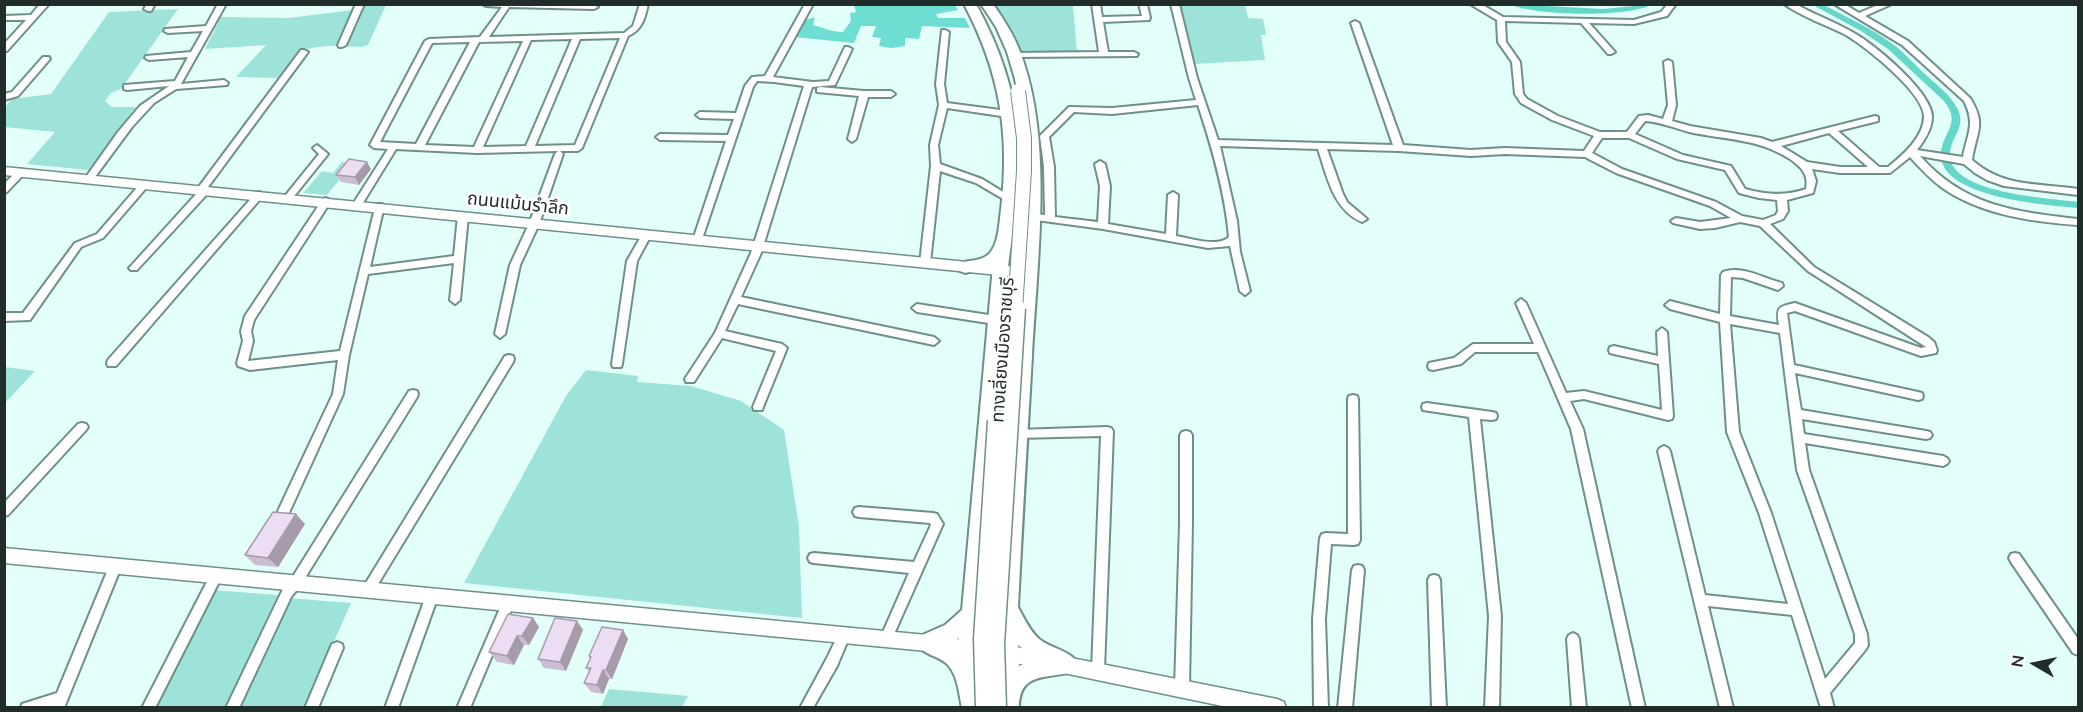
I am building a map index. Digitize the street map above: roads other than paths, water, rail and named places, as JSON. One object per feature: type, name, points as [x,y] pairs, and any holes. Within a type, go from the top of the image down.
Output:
[{"type":"main road","name":"ทางเลี่ยงเมืองราชบุรี","points":[[972,708],[968,649],[996,303],[1011,160],[1008,114],[981,7]]},
{"type":"main road","name":"ทางเลี่ยงเมืองราชบุรี","points":[[981,7],[1014,55],[1023,84],[1030,122],[1032,217],[1017,434],[1005,704]]},
{"type":"main road","name":"ทางเลี่ยงเมืองราชบุรี","points":[[981,7],[1004,48],[1023,131],[1024,171],[995,644],[1005,704]]},
{"type":"main road","name":"ทางเลี่ยงเมืองราชบุรี","points":[[985,708],[983,639],[1015,171],[1013,91],[986,34]]},
{"type":"main road","points":[[965,267],[984,264],[996,257],[1004,235]]},
{"type":"main road","points":[[965,267],[990,282],[996,303]]},
{"type":"main road","points":[[1008,607],[1027,643],[1068,664]]},
{"type":"main road","points":[[927,643],[962,627],[971,613]]},
{"type":"main road","points":[[927,643],[955,658],[969,684]]},
{"type":"main road","points":[[1005,704],[1014,683],[1023,673],[1068,664]]},
{"type":"street","points":[[4,49],[45,4]]},
{"type":"street","points":[[89,179],[115,142],[145,106],[175,85],[222,4]]},
{"type":"street","points":[[342,45],[360,4]]},
{"type":"street","points":[[486,4],[594,7]]},
{"type":"street","points":[[625,36],[578,148],[477,150],[374,145],[429,41],[625,36],[637,27],[644,4]]},
{"type":"street","points":[[769,77],[809,4]]},
{"type":"street","points":[[1096,4],[1104,55]]},
{"type":"street","points":[[1098,20],[1146,18],[1143,4]]},
{"type":"street","points":[[1174,4],[1201,102],[1215,143],[1245,291]]},
{"type":"street","points":[[1474,4],[1501,20],[1643,21],[1664,14],[1672,4]]},
{"type":"street","points":[[1630,135],[1642,118],[1690,129],[1744,136],[1772,145],[1805,165],[1890,170],[1911,152],[1928,117],[1927,108],[1919,94],[1865,45],[1788,4]]},
{"type":"street","points":[[1838,4],[1905,43],[1967,100],[1974,111],[1977,130],[1968,150],[1967,160],[1978,173],[1990,180],[2079,192]]},
{"type":"street","points":[[1859,16],[1888,4]]},
{"type":"street","points":[[419,147],[479,39],[506,6]]},
{"type":"street","points":[[4,18],[33,17]]},
{"type":"street","points":[[1501,20],[1502,42],[1516,62],[1519,94],[1524,101],[1555,118],[1599,135],[1630,135],[1680,157],[1728,168],[1742,191],[1782,199],[1810,191],[1812,186],[1805,165]]},
{"type":"street","points":[[1582,20],[1611,52]]},
{"type":"street","points":[[1355,23],[1399,148]]},
{"type":"street","points":[[168,31],[209,28]]},
{"type":"street","points":[[925,263],[936,166],[934,145],[943,105],[940,84],[945,32]]},
{"type":"street","points":[[529,150],[577,36]]},
{"type":"street","points":[[477,150],[528,38]]},
{"type":"street","points":[[809,86],[832,83],[848,49]]},
{"type":"street","points":[[134,268],[204,190],[304,52]]},
{"type":"street","points":[[149,58],[194,54]]},
{"type":"street","points":[[1014,55],[1134,54]]},
{"type":"street","points":[[4,98],[15,94],[46,59]]},
{"type":"street","points":[[1667,122],[1672,105],[1668,62]]},
{"type":"street","points":[[698,240],[730,138],[749,86],[755,79],[769,77],[809,86],[864,94],[891,94]]},
{"type":"street","points":[[127,87],[224,83]]},
{"type":"street","points":[[690,379],[719,334],[756,253],[756,246],[809,86]]},
{"type":"street","points":[[852,139],[864,94]]},
{"type":"street","points":[[1050,219],[1049,167],[1044,136],[1072,109],[1112,111],[1201,102]]},
{"type":"street","points":[[943,105],[1008,114]]},
{"type":"street","points":[[700,115],[739,116]]},
{"type":"street","points":[[1772,145],[1875,119]]},
{"type":"street","points":[[1830,130],[1878,171]]},
{"type":"street","points":[[1587,154],[1599,135]]},
{"type":"street","points":[[660,137],[730,138]]},
{"type":"street","points":[[1215,143],[1399,148],[1471,153],[1505,151],[1587,154],[1619,171],[1713,204],[1740,219],[1763,223],[1780,217],[1783,211],[1782,199]]},
{"type":"street","points":[[1322,146],[1338,194],[1344,204],[1362,219]]},
{"type":"street","points":[[358,204],[393,147]]},
{"type":"street","points":[[288,198],[324,154],[317,148]]},
{"type":"street","points":[[1911,152],[1930,157],[1967,160]]},
{"type":"street","points":[[1911,152],[1949,190],[1973,202],[2018,216],[2079,222]]},
{"type":"street","points":[[500,334],[515,265],[534,224],[559,154]]},
{"type":"street","points":[[1100,164],[1105,186],[1103,226]]},
{"type":"street","points":[[936,166],[979,181],[1008,198]]},
{"type":"street","name":"ถนนแม้นรำลึก","points":[[4,171],[379,206],[534,224],[1028,273]]},
{"type":"street","points":[[4,190],[21,172]]},
{"type":"street","points":[[4,317],[26,317],[78,245],[100,236],[144,185]]},
{"type":"street","points":[[111,363],[259,195]]},
{"type":"street","points":[[1171,238],[1173,195]]},
{"type":"street","points":[[326,201],[249,319],[246,332],[248,341],[242,363],[250,366],[344,356]]},
{"type":"street","points":[[284,511],[338,394],[344,356],[379,206]]},
{"type":"street","points":[[455,300],[463,216]]},
{"type":"street","points":[[1032,217],[1219,245],[1228,243],[1233,238]]},
{"type":"street","points":[[1676,220],[1703,227],[1740,219]]},
{"type":"street","points":[[1763,223],[1811,269],[1924,340],[1932,350],[1921,352],[1795,308],[1785,309],[1782,312],[1803,470],[1861,634],[1862,645],[1822,692]]},
{"type":"street","points":[[617,364],[632,261],[646,235]]},
{"type":"street","points":[[363,270],[459,259]]},
{"type":"street","points":[[1778,286],[1740,273],[1726,275],[1725,319],[1733,432],[1765,513],[1828,708]]},
{"type":"street","points":[[735,300],[934,341]]},
{"type":"street","points":[[1521,303],[1577,429],[1639,708]]},
{"type":"street","points":[[1670,305],[1725,319],[1785,330]]},
{"type":"street","points":[[917,308],[995,320]]},
{"type":"street","points":[[1563,398],[1584,395],[1668,416],[1662,332]]},
{"type":"street","points":[[719,334],[782,348],[758,407]]},
{"type":"street","points":[[1433,366],[1456,361],[1473,348],[1540,348]]},
{"type":"street","points":[[1614,350],[1664,361]]},
{"type":"street","points":[[368,590],[509,358]]},
{"type":"street","points":[[1790,368],[1918,396]]},
{"type":"street","points":[[232,708],[287,593],[413,394]]},
{"type":"street","points":[[1321,708],[1319,619],[1326,538],[1353,540],[1353,399]]},
{"type":"street","points":[[1427,407],[1492,416]]},
{"type":"street","points":[[1474,414],[1495,616],[1492,708]]},
{"type":"street","points":[[1797,414],[1926,435]]},
{"type":"street","points":[[4,511],[82,427]]},
{"type":"street","points":[[1017,434],[1107,431],[1098,670]]},
{"type":"street","points":[[1182,688],[1186,435]]},
{"type":"street","points":[[1799,438],[1943,461]]},
{"type":"street","points":[[1664,451],[1726,708]]},
{"type":"street","points":[[859,512],[933,518],[937,524],[886,639]]},
{"type":"street","points":[[4,555],[927,643],[1009,653],[1277,708]]},
{"type":"street","points":[[814,558],[916,568]]},
{"type":"street","points":[[2015,558],[2079,648]]},
{"type":"street","points":[[27,708],[58,703],[115,567]]},
{"type":"street","points":[[1345,708],[1358,570]]},
{"type":"street","points":[[148,708],[216,576]]},
{"type":"street","points":[[1434,580],[1439,708]]},
{"type":"street","points":[[391,708],[432,596]]},
{"type":"street","points":[[1700,600],[1796,610]]},
{"type":"street","points":[[463,708],[508,603]]},
{"type":"street","points":[[806,708],[832,662],[844,635]]},
{"type":"street","points":[[1573,639],[1579,708]]},
{"type":"street","points":[[312,708],[337,648]]},
{"type":"waterway","points":[[1513,4],[1562,10],[1604,11],[1639,8],[1649,4]]},
{"type":"waterway","points":[[1815,4],[1891,47],[1947,100],[1956,116],[1955,129],[1946,153],[1946,160],[1953,173],[1983,190],[2025,199],[2078,205]]}]
